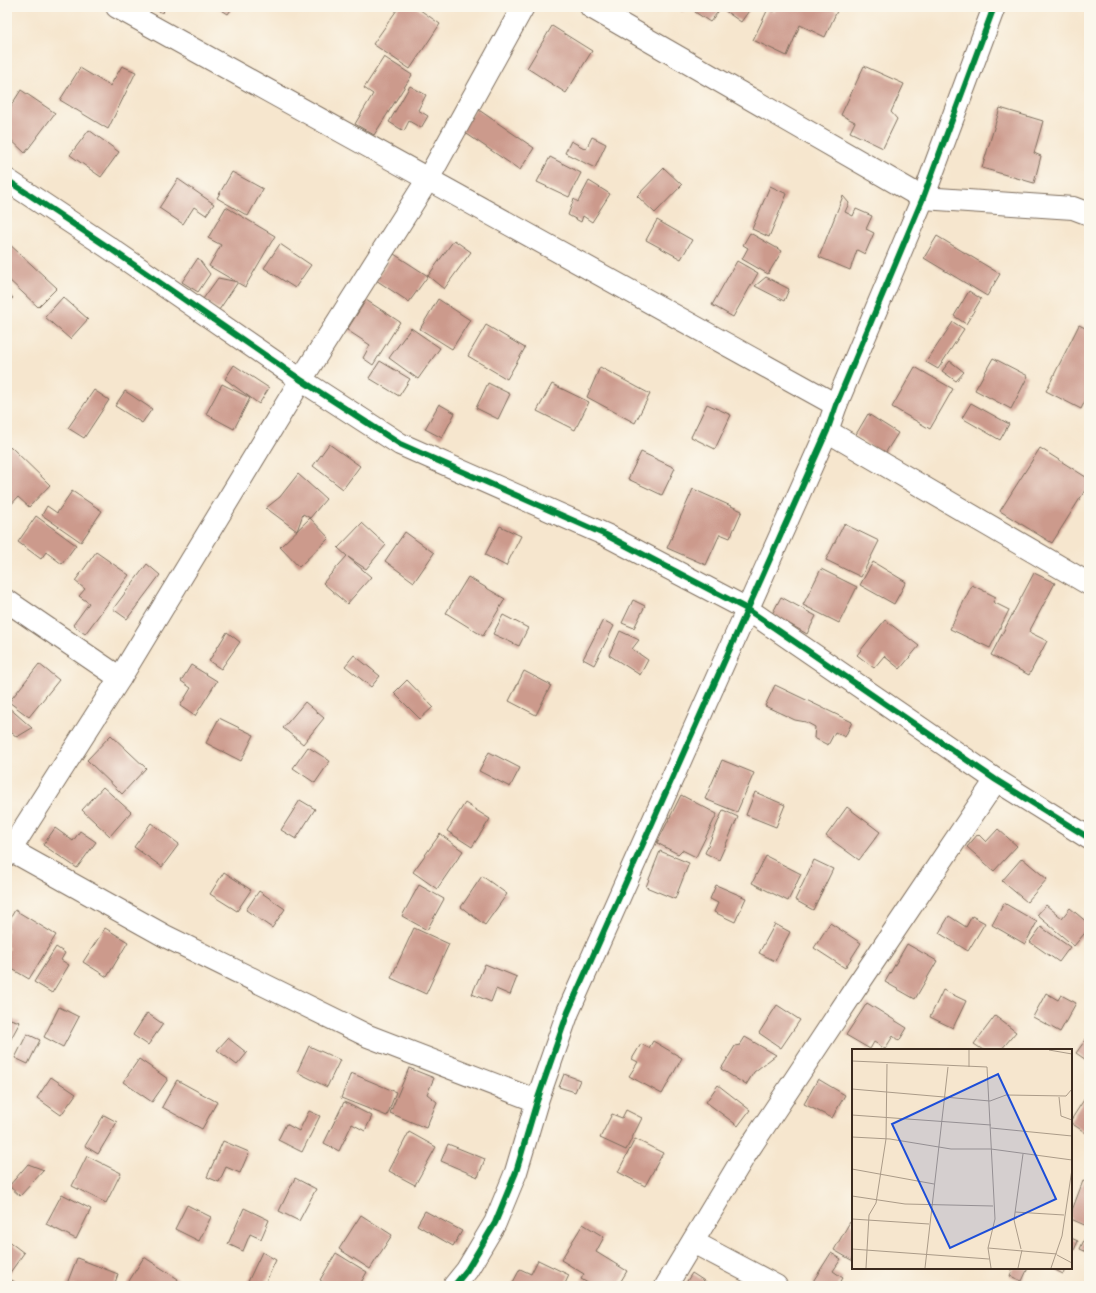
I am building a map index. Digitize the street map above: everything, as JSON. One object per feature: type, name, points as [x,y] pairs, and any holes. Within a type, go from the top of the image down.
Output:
[{"type":"street","points":[[117,7],[836,405]]},
{"type":"street","points":[[523,7],[428,179],[300,380],[120,678],[8,851],[164,936],[368,1036],[537,1101]]},
{"type":"street","points":[[591,7],[923,198],[1073,208],[1089,214]]},
{"type":"street","points":[[454,1286],[467,1270],[495,1223],[516,1172],[537,1101],[568,1012],[827,431],[836,405],[923,198],[994,7]]},
{"type":"street","points":[[7,180],[108,247],[300,380],[400,444],[606,535],[747,609],[996,780],[1089,838]]},
{"type":"street","points":[[827,431],[1089,584]]},
{"type":"street","points":[[7,601],[120,678]]},
{"type":"street","points":[[666,1286],[747,1152],[996,780]]},
{"type":"street","points":[[693,1242],[776,1286]]},
{"type":"building","points":[[148,7],[165,7],[163,13]]},
{"type":"building","points":[[217,7],[233,7],[228,14]]},
{"type":"building","points":[[399,7],[416,7],[440,24],[410,69],[373,44]]},
{"type":"building","points":[[676,7],[686,7],[683,12]]},
{"type":"building","points":[[698,7],[751,8],[741,22],[721,8],[710,22],[695,12]]},
{"type":"building","points":[[776,7],[829,7],[837,11],[825,37],[800,25],[787,56],[753,40],[768,9],[774,12]]},
{"type":"building","points":[[552,26],[592,51],[566,93],[527,68]]},
{"type":"building","points":[[384,57],[412,75],[374,135],[355,124],[373,94],[364,88]]},
{"type":"building","points":[[122,66],[136,72],[108,129],[60,100],[80,68],[110,86]]},
{"type":"building","points":[[864,66],[904,84],[891,112],[897,119],[883,148],[850,132],[855,122],[841,115]]},
{"type":"building","points":[[410,86],[426,95],[418,110],[428,116],[421,128],[409,121],[404,131],[389,122]]},
{"type":"building","points":[[21,90],[55,113],[25,153],[7,136],[7,112]]},
{"type":"building","points":[[476,108],[534,148],[520,170],[461,130]]},
{"type":"building","points":[[1000,108],[1043,121],[1034,153],[1041,156],[1034,183],[982,168]]},
{"type":"building","points":[[89,130],[119,152],[101,177],[70,155]]},
{"type":"building","points":[[592,137],[606,144],[595,168],[565,153],[571,141],[586,149]]},
{"type":"building","points":[[550,157],[581,173],[569,197],[537,182]]},
{"type":"building","points":[[664,168],[682,185],[655,213],[637,196]]},
{"type":"building","points":[[232,172],[263,189],[248,216],[217,198]]},
{"type":"building","points":[[178,179],[214,204],[206,215],[194,207],[183,224],[159,208]]},
{"type":"building","points":[[589,181],[610,194],[592,222],[583,216],[581,222],[568,215],[574,199],[578,202]]},
{"type":"building","points":[[770,186],[787,194],[769,237],[752,229]]},
{"type":"building","points":[[843,196],[849,203],[845,212],[853,216],[856,209],[872,216],[866,229],[874,233],[865,254],[857,250],[850,270],[819,257]]},
{"type":"building","points":[[226,207],[275,236],[245,287],[209,266],[221,245],[208,238]]},
{"type":"building","points":[[657,220],[692,240],[681,259],[646,240]]},
{"type":"building","points":[[750,233],[782,251],[768,274],[742,259],[748,248],[743,245]]},
{"type":"building","points":[[937,236],[1000,274],[987,296],[924,258]]},
{"type":"building","points":[[454,240],[471,252],[444,289],[428,276]]},
{"type":"building","points":[[7,242],[57,288],[38,307],[7,278]]},
{"type":"building","points":[[280,244],[311,265],[295,288],[264,268]]},
{"type":"building","points":[[394,254],[428,276],[409,302],[376,280]]},
{"type":"building","points":[[198,258],[210,274],[198,292],[182,282]]},
{"type":"building","points":[[737,261],[758,273],[733,317],[712,305]]},
{"type":"building","points":[[766,277],[789,289],[784,301],[755,286]]},
{"type":"building","points":[[218,278],[238,282],[219,310],[203,299]]},
{"type":"building","points":[[7,291],[13,298],[7,303]]},
{"type":"building","points":[[969,291],[981,299],[966,324],[954,316]]},
{"type":"building","points":[[63,297],[88,319],[70,339],[45,317]]},
{"type":"building","points":[[438,299],[470,320],[452,349],[420,329]]},
{"type":"building","points":[[366,300],[400,322],[373,365],[363,358],[370,345],[347,330]]},
{"type":"building","points":[[953,322],[964,329],[938,369],[926,362]]},
{"type":"building","points":[[486,325],[525,348],[507,379],[468,356]]},
{"type":"building","points":[[1079,325],[1089,330],[1089,393],[1081,409],[1046,391]]},
{"type":"building","points":[[411,328],[440,348],[418,379],[389,358]]},
{"type":"building","points":[[993,358],[1028,376],[1011,409],[975,390]]},
{"type":"building","points":[[380,361],[410,379],[399,396],[369,378]]},
{"type":"building","points":[[950,361],[964,372],[956,381],[942,371]]},
{"type":"building","points":[[234,365],[269,388],[259,404],[225,379]]},
{"type":"building","points":[[600,367],[650,394],[635,423],[587,397]]},
{"type":"building","points":[[915,367],[953,389],[930,429],[892,407]]},
{"type":"building","points":[[488,383],[510,394],[498,419],[476,408]]},
{"type":"building","points":[[222,384],[250,398],[234,429],[206,414]]},
{"type":"building","points":[[552,384],[589,402],[575,430],[537,411]]},
{"type":"building","points":[[94,390],[109,400],[84,438],[68,428]]},
{"type":"building","points":[[125,391],[152,409],[142,423],[115,406]]},
{"type":"building","points":[[971,403],[1009,424],[1000,440],[962,418]]},
{"type":"building","points":[[439,404],[455,413],[442,438],[425,429]]},
{"type":"building","points":[[707,404],[731,415],[715,449],[691,437]]},
{"type":"building","points":[[868,414],[898,433],[884,455],[855,436]]},
{"type":"building","points":[[329,444],[360,466],[343,489],[313,466]]},
{"type":"building","points":[[11,447],[50,485],[29,507],[18,497],[9,507],[7,505],[7,451]]},
{"type":"building","points":[[1040,448],[1089,479],[1089,484],[1052,543],[1000,511]]},
{"type":"building","points":[[641,452],[675,468],[662,495],[628,479]]},
{"type":"building","points":[[298,474],[326,499],[310,518],[303,514],[297,531],[266,508],[280,497]]},
{"type":"building","points":[[693,489],[742,511],[730,538],[720,534],[706,565],[667,548]]},
{"type":"building","points":[[72,491],[102,511],[81,542],[42,515],[47,506],[57,513]]},
{"type":"building","points":[[36,516],[76,545],[62,564],[46,552],[41,559],[18,542]]},
{"type":"building","points":[[310,518],[329,538],[299,567],[280,547]]},
{"type":"building","points":[[362,523],[386,545],[366,569],[348,557],[371,577],[347,604],[323,583],[347,556],[338,548]]},
{"type":"building","points":[[844,524],[879,541],[861,577],[826,560]]},
{"type":"building","points":[[500,526],[521,536],[506,566],[485,555]]},
{"type":"building","points":[[405,532],[434,553],[414,582],[385,561]]},
{"type":"building","points":[[96,552],[129,575],[85,634],[73,625],[89,603],[79,596],[85,589],[75,581]]},
{"type":"building","points":[[873,562],[906,582],[894,604],[860,585]]},
{"type":"building","points":[[147,564],[160,575],[127,619],[113,609]]},
{"type":"building","points":[[821,569],[857,587],[839,623],[803,605]]},
{"type":"building","points":[[1034,573],[1055,583],[1029,632],[1047,641],[1029,675],[991,655]]},
{"type":"building","points":[[468,577],[505,599],[483,636],[446,613]]},
{"type":"building","points":[[972,585],[996,597],[993,602],[1009,610],[990,648],[950,629]]},
{"type":"building","points":[[781,597],[816,616],[807,634],[772,614]]},
{"type":"building","points":[[633,600],[645,606],[634,628],[622,623]]},
{"type":"building","points":[[503,615],[528,628],[519,646],[493,634]]},
{"type":"building","points":[[603,620],[614,626],[594,665],[583,659]]},
{"type":"building","points":[[885,620],[919,646],[900,669],[884,656],[874,668],[857,655]]},
{"type":"building","points":[[620,631],[639,640],[632,649],[648,660],[640,675],[609,655]]},
{"type":"building","points":[[227,632],[240,642],[221,669],[209,661]]},
{"type":"building","points":[[354,655],[380,676],[371,687],[345,666]]},
{"type":"building","points":[[39,664],[59,680],[29,717],[9,702]]},
{"type":"building","points":[[191,665],[217,681],[195,716],[180,706],[191,688],[181,681]]},
{"type":"building","points":[[524,671],[551,685],[536,715],[509,701]]},
{"type":"building","points":[[407,680],[433,707],[420,719],[394,693]]},
{"type":"building","points":[[775,685],[852,722],[845,737],[835,732],[828,745],[814,738],[815,727],[806,722],[795,720],[765,706]]},
{"type":"building","points":[[305,702],[324,718],[303,744],[283,728]]},
{"type":"building","points":[[7,706],[32,728],[17,737],[7,729]]},
{"type":"building","points":[[219,718],[254,735],[241,761],[206,743]]},
{"type":"building","points":[[111,735],[146,768],[122,794],[87,760]]},
{"type":"building","points":[[308,747],[330,761],[315,783],[293,768]]},
{"type":"building","points":[[489,752],[520,768],[510,787],[479,771]]},
{"type":"building","points":[[722,760],[754,773],[737,812],[705,799]]},
{"type":"building","points":[[103,787],[131,812],[110,836],[82,810]]},
{"type":"building","points":[[755,792],[785,805],[776,827],[746,815]]},
{"type":"building","points":[[681,795],[717,814],[696,857],[682,850],[678,854],[657,843]]},
{"type":"building","points":[[300,800],[315,809],[296,839],[281,830]]},
{"type":"building","points":[[465,803],[490,819],[472,847],[447,831]]},
{"type":"building","points":[[847,807],[880,832],[859,860],[826,836]]},
{"type":"building","points":[[723,810],[738,817],[719,860],[705,853]]},
{"type":"building","points":[[151,823],[179,844],[162,867],[134,847]]},
{"type":"building","points":[[55,828],[73,841],[80,831],[96,842],[77,868],[43,845]]},
{"type":"building","points":[[998,829],[1017,846],[994,871],[967,847],[978,834],[986,842]]},
{"type":"building","points":[[440,834],[463,851],[437,889],[413,872]]},
{"type":"building","points":[[660,851],[689,863],[675,899],[646,887]]},
{"type":"building","points":[[766,856],[801,874],[788,901],[752,883]]},
{"type":"building","points":[[1022,858],[1047,879],[1027,902],[1002,881]]},
{"type":"building","points":[[814,860],[833,869],[813,910],[795,900]]},
{"type":"building","points":[[224,872],[251,890],[237,911],[210,894]]},
{"type":"building","points":[[482,876],[507,894],[485,925],[461,907]]},
{"type":"building","points":[[419,885],[444,899],[427,930],[402,916]]},
{"type":"building","points":[[716,885],[746,898],[735,922],[714,912],[718,903],[710,899]]},
{"type":"building","points":[[259,891],[285,909],[272,928],[246,910]]},
{"type":"building","points":[[1004,903],[1037,922],[1025,944],[992,925]]},
{"type":"building","points":[[1046,905],[1062,918],[1070,908],[1089,924],[1089,928],[1074,946],[1037,915]]},
{"type":"building","points":[[15,910],[56,935],[29,979],[7,966],[7,952],[9,948],[7,947],[7,924]]},
{"type":"building","points":[[949,916],[966,927],[972,916],[985,923],[968,951],[939,933]]},
{"type":"building","points":[[830,923],[861,943],[845,968],[814,948]]},
{"type":"building","points":[[775,924],[790,932],[775,961],[759,953]]},
{"type":"building","points":[[1041,927],[1070,947],[1059,962],[1030,942]]},
{"type":"building","points":[[105,928],[128,942],[107,977],[83,962]]},
{"type":"building","points":[[414,928],[449,944],[426,994],[391,978]]},
{"type":"building","points":[[907,944],[937,961],[915,999],[885,982]]},
{"type":"building","points":[[56,947],[65,953],[61,960],[69,965],[52,993],[34,982]]},
{"type":"building","points":[[485,964],[517,977],[510,995],[496,989],[491,1002],[472,994]]},
{"type":"building","points":[[943,990],[966,1001],[953,1028],[930,1017]]},
{"type":"building","points":[[1046,993],[1058,1000],[1061,995],[1076,1003],[1060,1032],[1033,1017]]},
{"type":"building","points":[[867,1003],[907,1028],[899,1041],[893,1036],[885,1049],[874,1042],[870,1049],[846,1035]]},
{"type":"building","points":[[777,1005],[800,1020],[781,1048],[759,1033]]},
{"type":"building","points":[[59,1007],[79,1017],[63,1047],[44,1037]]},
{"type":"building","points":[[147,1013],[163,1024],[148,1045],[133,1035]]},
{"type":"building","points":[[995,1016],[1016,1032],[1002,1049],[982,1049],[974,1044]]},
{"type":"building","points":[[7,1018],[20,1022],[7,1046]]},
{"type":"building","points":[[27,1034],[40,1040],[28,1064],[15,1058]]},
{"type":"building","points":[[1089,1035],[1089,1062],[1076,1053]]},
{"type":"building","points":[[745,1037],[776,1055],[754,1072],[746,1085],[721,1069],[735,1046],[740,1045]]},
{"type":"building","points":[[228,1038],[247,1053],[237,1065],[217,1050]]},
{"type":"building","points":[[653,1041],[682,1058],[662,1094],[629,1076],[638,1062],[632,1059],[641,1044],[649,1048]]},
{"type":"building","points":[[309,1046],[340,1060],[327,1087],[297,1072]]},
{"type":"building","points":[[139,1059],[168,1079],[152,1102],[123,1082]]},
{"type":"building","points":[[409,1068],[434,1078],[427,1094],[437,1102],[426,1128],[390,1113]]},
{"type":"building","points":[[351,1073],[396,1092],[387,1116],[341,1098]]},
{"type":"building","points":[[564,1074],[580,1080],[575,1092],[559,1087]]},
{"type":"building","points":[[51,1077],[76,1094],[61,1115],[37,1098]]},
{"type":"building","points":[[818,1079],[845,1095],[832,1118],[804,1104]]},
{"type":"building","points":[[177,1080],[217,1102],[202,1129],[162,1107]]},
{"type":"building","points":[[718,1085],[750,1110],[738,1126],[706,1102]]},
{"type":"building","points":[[1089,1092],[1089,1135],[1072,1124],[1072,1118]]},
{"type":"building","points":[[344,1102],[372,1116],[365,1131],[352,1124],[339,1151],[324,1143]]},
{"type":"building","points":[[626,1110],[642,1118],[626,1150],[600,1138],[612,1114],[622,1118]]},
{"type":"building","points":[[309,1111],[320,1116],[302,1152],[278,1140],[286,1124],[299,1131]]},
{"type":"building","points":[[104,1115],[117,1122],[98,1154],[85,1146]]},
{"type":"building","points":[[409,1132],[436,1147],[415,1185],[389,1171]]},
{"type":"building","points":[[635,1139],[663,1153],[645,1186],[618,1172]]},
{"type":"building","points":[[223,1141],[249,1152],[240,1173],[226,1167],[219,1182],[207,1177]]},
{"type":"building","points":[[448,1144],[485,1159],[478,1177],[441,1161]]},
{"type":"building","points":[[87,1156],[121,1173],[106,1203],[72,1186]]},
{"type":"building","points":[[28,1164],[44,1170],[20,1196],[9,1186]]},
{"type":"building","points":[[295,1178],[316,1189],[299,1221],[279,1211]]},
{"type":"building","points":[[1083,1181],[1089,1183],[1089,1227],[1072,1219],[1072,1210]]},
{"type":"building","points":[[62,1194],[91,1209],[76,1239],[46,1224]]},
{"type":"building","points":[[187,1205],[211,1217],[199,1241],[175,1229]]},
{"type":"building","points":[[244,1208],[269,1220],[261,1239],[250,1234],[243,1251],[228,1244]]},
{"type":"building","points":[[425,1211],[462,1231],[453,1246],[417,1225]]},
{"type":"building","points":[[361,1215],[392,1235],[370,1269],[339,1249]]},
{"type":"building","points":[[850,1222],[852,1223],[852,1260],[834,1250]]},
{"type":"building","points":[[583,1224],[604,1237],[596,1252],[627,1271],[618,1286],[593,1286],[581,1279],[584,1274],[561,1260]]},
{"type":"building","points":[[1089,1231],[1089,1253],[1080,1249]]},
{"type":"building","points":[[1072,1238],[1078,1241],[1072,1255]]},
{"type":"building","points":[[7,1240],[24,1253],[9,1274],[7,1272]]},
{"type":"building","points":[[262,1252],[276,1260],[264,1286],[246,1286]]},
{"type":"building","points":[[336,1253],[367,1272],[359,1286],[329,1286],[320,1280]]},
{"type":"building","points":[[831,1253],[841,1259],[833,1271],[843,1278],[838,1286],[817,1286],[812,1283]]},
{"type":"building","points":[[144,1257],[178,1279],[174,1286],[126,1286]]},
{"type":"building","points":[[77,1258],[118,1274],[114,1286],[66,1286]]},
{"type":"building","points":[[538,1260],[569,1275],[564,1286],[511,1286],[520,1269],[531,1274]]},
{"type":"building","points":[[1013,1269],[1028,1269],[1022,1281],[1010,1276]]},
{"type":"building","points":[[1053,1269],[1066,1269],[1063,1274]]},
{"type":"building","points":[[692,1273],[709,1284],[707,1286],[684,1286]]},
{"type":"building","points":[[7,1277],[18,1284],[17,1286],[7,1286]]},
{"type":"cycle path","points":[[454,1286],[467,1270],[495,1223],[516,1172],[537,1101],[568,1012],[827,431],[836,405],[923,198],[994,7]]},
{"type":"cycle path","points":[[7,180],[108,247],[301,380],[400,444],[606,535],[747,609],[996,780],[1089,838]]}]
